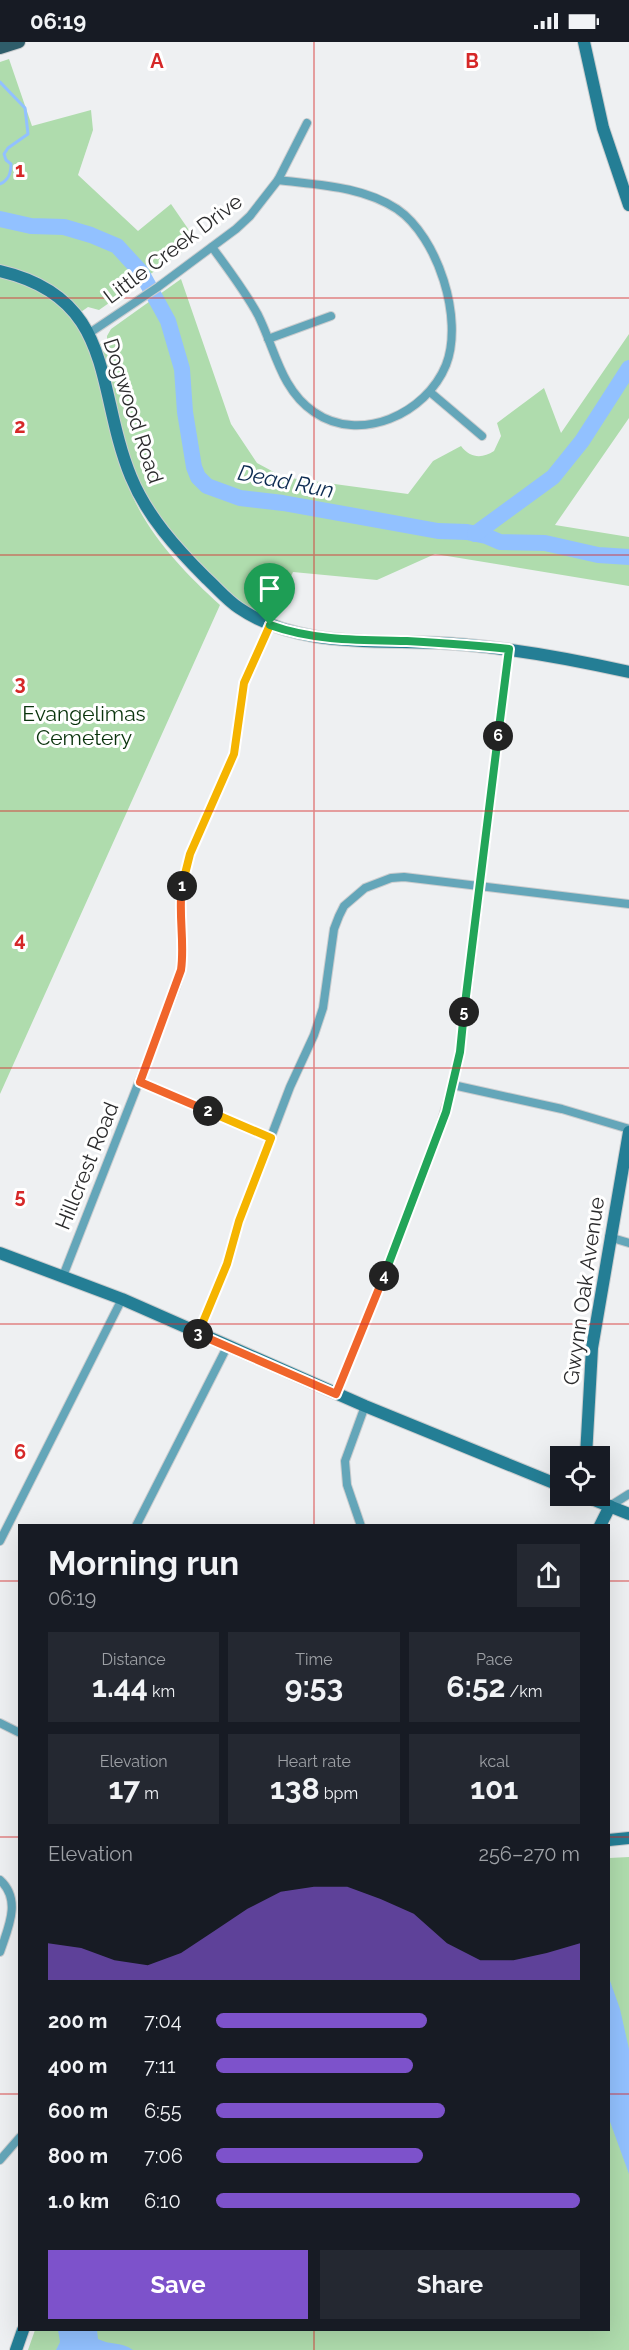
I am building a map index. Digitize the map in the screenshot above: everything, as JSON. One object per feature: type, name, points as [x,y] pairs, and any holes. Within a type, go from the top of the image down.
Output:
[{"type":"main road","points":[[0,48],[19,42]]},
{"type":"street","points":[[584,42],[603,128],[629,205]]},
{"type":"street","points":[[589,42],[589,60]]},
{"type":"street","name":"Little Creek Drive","points":[[88,334],[158,287],[250,216],[278,180],[308,123]]},
{"type":"street","points":[[212,247],[249,301],[291,390],[315,413],[328,420],[360,426],[375,424],[406,412],[430,392],[446,364],[452,333],[450,310],[439,269],[422,234],[397,209],[362,193],[278,180]]},
{"type":"street","name":"Dogwood Road","points":[[0,271],[21,276],[53,292],[74,310],[88,334],[107,387],[130,474],[144,503],[171,541],[238,608],[270,625],[292,633],[318,637],[443,643],[509,649],[629,672]]},
{"type":"street","points":[[268,339],[331,316]]},
{"type":"street","points":[[430,392],[482,436]]},
{"type":"street","name":"Hillcrest Road","points":[[63,1276],[140,1082],[181,970],[182,891],[190,854],[234,754],[244,683],[270,625]]},
{"type":"street","points":[[336,1394],[366,1326],[436,1142],[453,1085],[460,1052],[509,649]]},
{"type":"street","points":[[198,1334],[227,1264],[239,1221],[290,1087],[314,1035],[323,1008],[334,929],[344,906],[365,888],[391,878],[404,877],[629,904]]},
{"type":"street","points":[[140,1082],[271,1138]]},
{"type":"street","points":[[453,1085],[562,1109],[629,1130]]},
{"type":"street","name":"Gwynn Oak Avenue","points":[[587,1446],[588,1392],[592,1348],[629,1130]]},
{"type":"street","points":[[609,1238],[629,1243]]},
{"type":"street","points":[[0,1253],[122,1299],[336,1394],[550,1482]]},
{"type":"street","points":[[0,1541],[122,1299]]},
{"type":"street","points":[[137,1524],[227,1347]]},
{"type":"street","points":[[359,1524],[347,1485],[345,1461],[365,1406]]},
{"type":"street","points":[[601,1524],[610,1506],[629,1494]]},
{"type":"street","points":[[610,1506],[629,1514]]},
{"type":"street","points":[[0,1723],[18,1732]]},
{"type":"street","points":[[610,1840],[629,1838]]},
{"type":"street","points":[[0,1880],[10,1893],[12,1909],[0,1952]]},
{"type":"street","points":[[0,2160],[18,2139]]},
{"type":"street","points":[[16,2350],[23,2331]]},
{"type":"green space","points":[[9,59],[32,126],[91,110],[93,130],[78,175],[138,231],[171,204],[193,236],[189,247],[99,310],[88,307],[78,314],[0,266],[0,62]]},
{"type":"green space","name":"Evangelimas Cemetery","points":[[0,276],[37,289],[53,298],[68,311],[80,327],[98,372],[124,475],[140,511],[170,554],[220,605],[0,1094]]},
{"type":"green space","points":[[181,279],[231,424],[257,463],[283,477],[408,494],[433,461],[461,446],[468,453],[476,456],[494,451],[501,436],[497,423],[544,388],[561,433],[629,334],[629,418],[555,525],[629,537],[629,586],[435,554],[377,580],[293,572],[269,624],[226,598],[144,505],[95,346],[107,341],[111,329]]},
{"type":"green space","points":[[629,1857],[629,2350],[28,2350],[35,2331],[610,2331],[610,1858]]},
{"type":"water","points":[[610,1981],[620,2009],[629,2049],[629,2174],[610,2122]]},
{"type":"water","points":[[58,2331],[97,2331],[98,2339],[133,2350],[56,2350],[60,2342]]},
{"type":"waterway","points":[[0,82],[25,108],[28,134],[8,148],[4,154],[6,160],[11,164],[11,170],[9,176],[0,184]]},
{"type":"waterway","name":"Dead Run","points":[[0,219],[31,226],[64,227],[91,235],[117,246],[141,272],[168,321],[182,369],[185,412],[194,467],[198,477],[207,486],[240,498],[283,503],[438,531],[467,532],[500,542],[545,543],[598,555],[629,557]]},
{"type":"waterway","points":[[475,534],[553,477],[582,441],[629,368]]},
{"type":"route","points":[[270,625],[292,633],[318,637],[443,643],[509,649],[460,1052],[453,1085],[436,1142],[366,1326],[336,1394],[198,1334],[227,1264],[239,1221],[271,1138],[140,1082],[181,970],[183,952],[181,910],[184,875],[190,854],[230,767],[241,718],[244,683],[270,625]]}]
